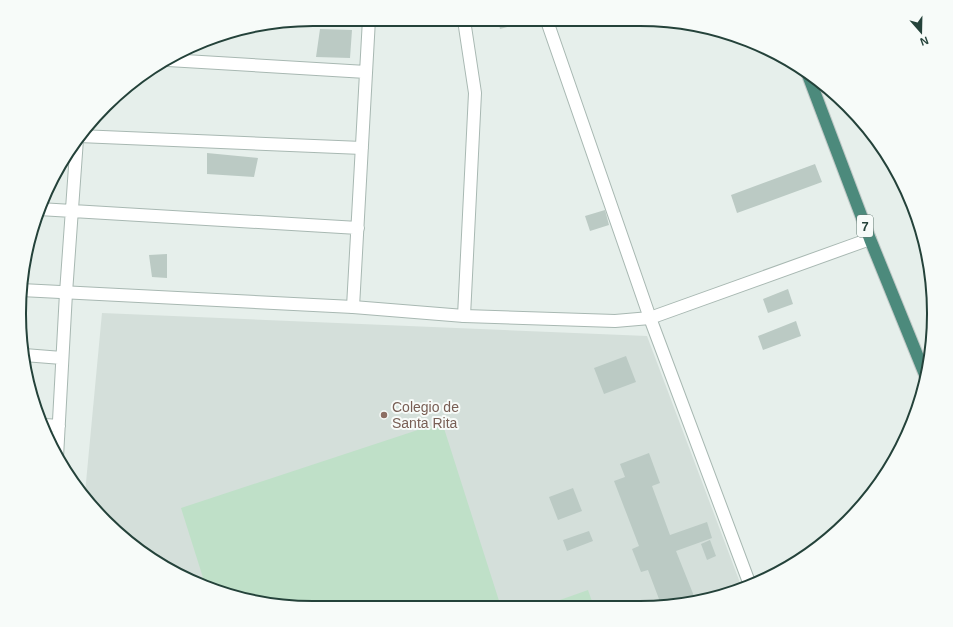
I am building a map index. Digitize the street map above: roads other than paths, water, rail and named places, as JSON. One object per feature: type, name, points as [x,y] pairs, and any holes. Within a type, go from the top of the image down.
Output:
[{"type":"highway","name":"7","points":[[811,82],[870,239],[922,366]]},
{"type":"street","points":[[354,307],[369,26]]},
{"type":"street","points":[[464,316],[475,93],[465,26]]},
{"type":"street","points":[[549,26],[650,318],[748,580]]},
{"type":"street","points":[[178,61],[366,72]]},
{"type":"street","points":[[86,136],[362,148]]},
{"type":"street","points":[[58,444],[66,293],[76,151]]},
{"type":"street","points":[[45,210],[358,228]]},
{"type":"street","points":[[27,290],[354,307],[464,316],[615,321],[650,318],[870,239]]},
{"type":"street","points":[[29,355],[62,358]]},
{"type":"street","points":[[49,425],[59,426]]},
{"type":"place","name":"Colegio de Santa Rita","points":[[384,415]]}]
